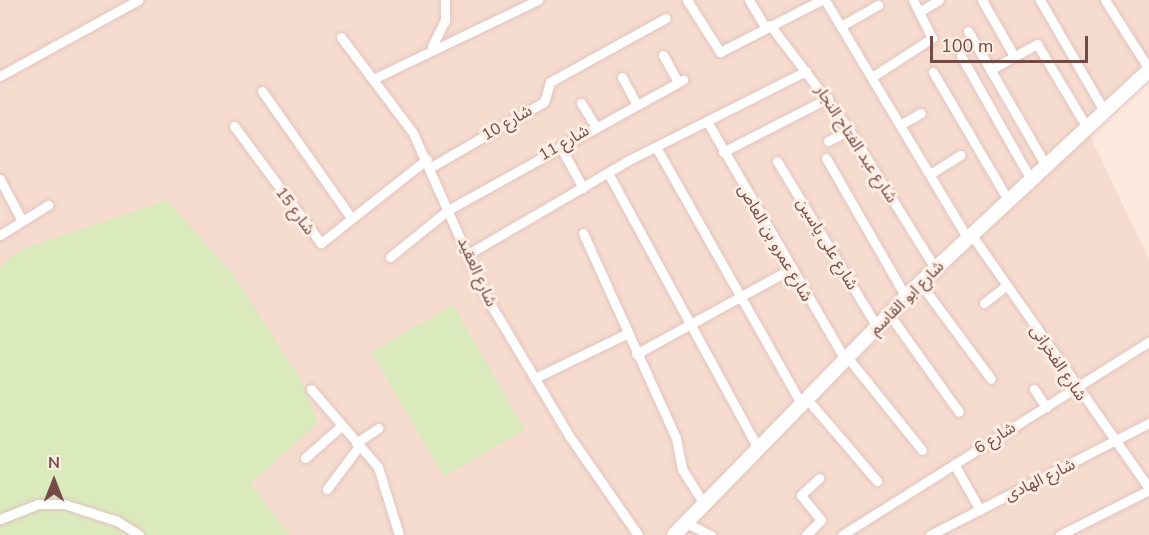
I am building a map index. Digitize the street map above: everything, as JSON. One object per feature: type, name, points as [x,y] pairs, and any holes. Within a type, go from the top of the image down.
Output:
[{"type":"street","points":[[0,76],[138,0]]},
{"type":"street","points":[[430,48],[445,20],[445,0]]},
{"type":"street","points":[[373,79],[430,48],[538,0]]},
{"type":"street","points":[[687,0],[720,52],[767,26],[823,0]]},
{"type":"street","name":"شارع عبد الفتاح النجار","points":[[749,0],[767,26],[828,98],[935,268]]},
{"type":"street","name":"شارع الفخرانى","points":[[823,0],[969,236],[1114,443],[1149,489]]},
{"type":"street","points":[[872,77],[932,38],[913,0]]},
{"type":"street","points":[[919,12],[939,0]]},
{"type":"street","points":[[982,0],[1014,56]]},
{"type":"street","points":[[1040,0],[1104,111]]},
{"type":"street","points":[[1105,0],[1149,70]]},
{"type":"street","points":[[841,26],[878,5]]},
{"type":"street","name":"شارع 10","points":[[429,163],[544,102],[550,82],[666,18]]},
{"type":"street","points":[[968,31],[1044,162]]},
{"type":"street","name":"شارع العقيد","points":[[340,37],[373,79],[429,163],[448,210],[470,253],[482,289],[535,378],[639,535]]},
{"type":"street","points":[[990,70],[1037,44],[1086,126]]},
{"type":"street","name":"شارع 11","points":[[390,257],[448,210],[595,125],[681,81],[663,55]]},
{"type":"street","points":[[961,56],[1029,176]]},
{"type":"street","name":"شارع ابو القاسم","points":[[674,535],[935,268],[1044,162],[1149,70]]},
{"type":"street","points":[[470,253],[656,147],[708,123],[806,71]]},
{"type":"street","points":[[933,72],[1007,198]]},
{"type":"street","points":[[621,76],[636,103]]},
{"type":"street","points":[[262,91],[352,219]]},
{"type":"street","points":[[723,152],[828,98]]},
{"type":"street","points":[[581,103],[595,125]]},
{"type":"street","points":[[900,125],[921,113]]},
{"type":"street","name":"شارع عمرو بن العاص","points":[[708,123],[789,270],[847,359],[922,450]]},
{"type":"street","name":"شارع 15","points":[[234,126],[317,242],[429,163]]},
{"type":"street","points":[[828,141],[850,130]]},
{"type":"street","points":[[560,146],[583,188]]},
{"type":"street","points":[[656,147],[739,297],[805,402],[877,481]]},
{"type":"street","points":[[930,174],[960,155]]},
{"type":"street","points":[[826,158],[906,297]]},
{"type":"street","name":"شارع على ياسين","points":[[777,161],[877,327]]},
{"type":"street","points":[[608,173],[687,324],[759,450]]},
{"type":"street","points":[[1,182],[22,221]]},
{"type":"street","points":[[0,236],[48,205]]},
{"type":"street","points":[[583,233],[626,334],[676,438],[682,469],[704,504]]},
{"type":"street","points":[[636,354],[789,270]]},
{"type":"street","points":[[920,283],[991,379]]},
{"type":"street","points":[[984,303],[1006,286]]},
{"type":"street","points":[[889,315],[959,412]]},
{"type":"street","points":[[535,378],[626,334]]},
{"type":"street","name":"شارع 6","points":[[842,535],[1149,342]]},
{"type":"street","points":[[311,389],[339,428],[357,444],[384,479],[399,535]]},
{"type":"street","points":[[1034,389],[1046,406]]},
{"type":"street","name":"شارع الهادى","points":[[930,535],[1114,443],[1149,423]]},
{"type":"street","points":[[305,458],[339,428]]},
{"type":"street","points":[[327,489],[357,444],[378,428]]},
{"type":"street","points":[[954,464],[980,510]]},
{"type":"street","points":[[806,535],[820,520],[801,495],[819,478]]},
{"type":"street","points":[[1060,535],[1149,489]]},
{"type":"street","points":[[0,519],[38,504],[64,504],[117,521],[139,535]]},
{"type":"street","points":[[686,523],[711,535]]},
{"type":"shaded area","points":[[0,0],[1149,0],[1149,64],[1090,136],[1149,259],[1149,535],[0,535]]},
{"type":"green space","points":[[167,200],[235,277],[301,380],[318,423],[251,483],[289,535],[0,535],[0,267],[20,250]]},
{"type":"green space","points":[[453,305],[525,430],[444,477],[372,352]]}]
